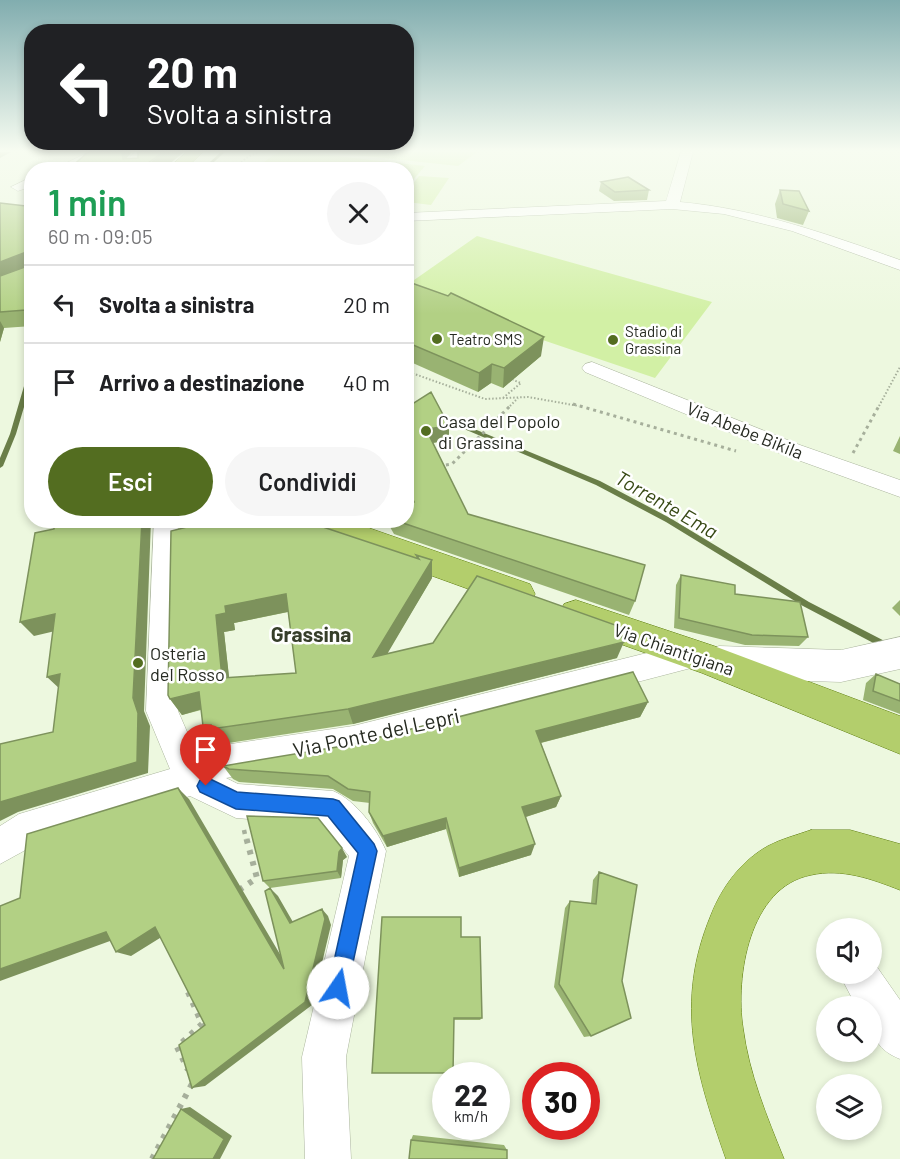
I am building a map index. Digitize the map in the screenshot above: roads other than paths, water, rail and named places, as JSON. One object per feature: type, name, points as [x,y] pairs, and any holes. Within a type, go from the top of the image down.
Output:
[{"type":"main road","name":"Via Chiantigiana","points":[[334,528],[703,658],[900,735]]},
{"type":"main road","points":[[751,1152],[724,1062],[715,1011],[717,973],[727,930],[740,901],[774,868],[798,856],[843,851],[869,855],[900,867]]},
{"type":"street","points":[[414,218],[650,206]]},
{"type":"street","points":[[683,206],[724,210],[797,228],[900,265]]},
{"type":"street","name":"Via Abebe Bikila","points":[[592,368],[792,450],[900,489]]},
{"type":"street","points":[[173,528],[162,711],[191,778],[236,801],[333,808],[368,851],[324,1057],[328,1159]]},
{"type":"street","points":[[703,658],[802,667],[863,663],[900,653]]},
{"type":"street","name":"Via Ponte del Lepri","points":[[0,846],[32,827],[191,778],[224,761],[353,741],[703,658]]},
{"type":"street","points":[[865,984],[900,1038]]},
{"type":"waterway","points":[[0,466],[13,434],[24,396]]},
{"type":"waterway","name":"Torrente Ema","points":[[438,416],[598,483],[668,520],[806,604],[900,653]]},
{"type":"place","name":"Teatro SMS","points":[[437,339]]},
{"type":"place","name":"Stadio di Grassina","points":[[613,340]]},
{"type":"place","name":"Casa del Popolo di Grassina","points":[[426,431]]},
{"type":"place","name":"Osteria del Rosso","points":[[138,663]]},
{"type":"district","name":"Grassina","points":[[311,633]]}]
